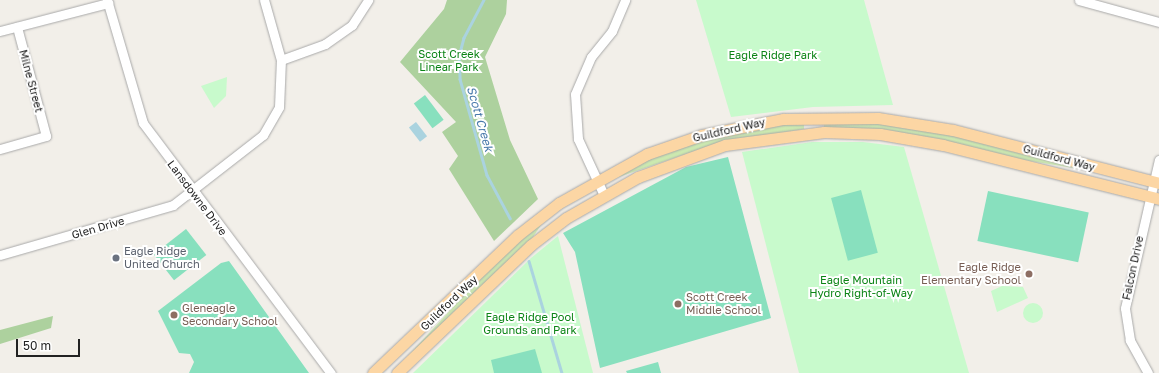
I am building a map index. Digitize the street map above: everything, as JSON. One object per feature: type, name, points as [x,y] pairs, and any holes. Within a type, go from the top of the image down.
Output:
[{"type":"main road","name":"Guildford Way","points":[[373,373],[518,235],[596,180],[647,154],[702,135],[775,120],[831,116],[910,121],[1156,182]]},
{"type":"main road","name":"Guildford Way","points":[[397,373],[530,245],[604,193],[706,151],[762,138],[824,132],[912,138],[1154,198]]},
{"type":"street","name":"Glen Drive","points":[[0,255],[147,214],[180,202],[263,135],[279,107],[281,60],[264,0]]},
{"type":"street","points":[[281,60],[325,44],[352,25],[368,0]]},
{"type":"street","points":[[604,193],[596,180],[578,139],[575,94],[591,57],[612,31],[625,0]]},
{"type":"street","points":[[0,31],[108,1]]},
{"type":"street","name":"Lansdowne Drive","points":[[108,1],[143,123],[193,192],[331,373]]},
{"type":"street","points":[[1084,1],[1159,22]]},
{"type":"street","name":"Milne Street","points":[[0,148],[46,136],[17,27]]},
{"type":"street","name":"Falcon Drive","points":[[1148,373],[1130,340],[1125,308],[1154,198],[1159,160]]},
{"type":"green space","name":"Scott Creek Linear Park","points":[[447,0],[507,0],[506,14],[485,57],[510,140],[538,199],[494,241],[449,169],[458,156],[442,132],[456,122],[400,62],[444,9]]},
{"type":"green space","name":"Eagle Ridge Park","points":[[696,0],[864,0],[893,105],[813,107],[731,117]]},
{"type":"green space","points":[[227,77],[226,96],[214,108],[201,86]]},
{"type":"green space","points":[[425,95],[444,120],[432,128],[414,103]]},
{"type":"green space","points":[[824,121],[867,122],[941,132],[1105,173],[824,128]]},
{"type":"green space","points":[[804,122],[804,129],[712,145],[610,180],[633,166],[693,143],[747,129]]},
{"type":"green space","name":"Eagle Mountain Hydro Right-of-Way","points":[[812,142],[863,142],[904,147],[969,373],[799,373],[742,152]]},
{"type":"green space","name":"Scott Creek Middle School","points":[[728,157],[771,318],[600,368],[575,252],[563,233],[686,167]]},
{"type":"green space","points":[[861,190],[878,253],[848,261],[831,198]]},
{"type":"green space","points":[[988,191],[1089,212],[1078,262],[977,241]]},
{"type":"green space","points":[[545,219],[533,237],[405,359],[496,261]]},
{"type":"green space","points":[[186,229],[206,255],[174,280],[154,254]]},
{"type":"green space","name":"Eagle Ridge Pool Grounds and Park","points":[[558,236],[593,373],[413,373],[531,258]]},
{"type":"green space","points":[[229,261],[309,373],[189,373],[194,362],[190,354],[179,353],[158,311],[221,263]]},
{"type":"green space","points":[[1002,286],[1023,287],[1028,298],[997,312],[991,291]]},
{"type":"green space","points":[[1033,303],[1040,306],[1043,313],[1040,320],[1033,323],[1026,320],[1023,313],[1026,306]]},
{"type":"green space","points":[[53,316],[51,328],[0,344],[0,330]]},
{"type":"green space","points":[[535,349],[542,373],[494,373],[491,360]]},
{"type":"green space","points":[[658,362],[661,373],[627,373],[626,371]]},
{"type":"water","points":[[416,122],[427,136],[420,142],[409,128]]},
{"type":"waterway","name":"Scott Creek","points":[[484,0],[464,38],[459,57],[460,79],[487,175],[510,218]]},
{"type":"waterway","name":"Scott Creek","points":[[529,261],[562,373]]},
{"type":"place","name":"Eagle Ridge United Church","points":[[116,258]]},
{"type":"place","name":"Eagle Ridge Elementary School","points":[[1029,274]]},
{"type":"place","name":"Scott Creek Middle School","points":[[678,304]]},
{"type":"place","name":"Gleneagle Secondary School","points":[[174,315]]}]
